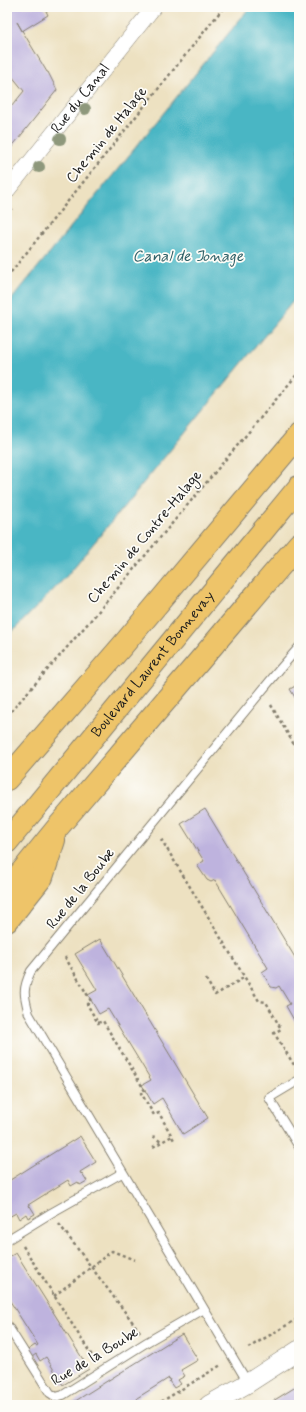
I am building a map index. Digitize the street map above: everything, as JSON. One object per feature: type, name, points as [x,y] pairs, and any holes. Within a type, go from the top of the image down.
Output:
[{"type":"highway","points":[[7,779],[123,645],[299,435]]},
{"type":"highway","name":"Boulevard Laurent Bonnevay","points":[[7,842],[299,487]]},
{"type":"highway","name":"Boulevard Laurent Bonnevay","points":[[7,890],[58,827],[299,544]]},
{"type":"highway","points":[[7,921],[42,877],[58,827]]},
{"type":"street","name":"Rue du Canal","points":[[7,191],[154,7]]},
{"type":"street","points":[[209,1405],[248,1383],[299,1350]]},
{"type":"lane","name":"Rue de la Boube","points":[[248,1383],[29,1014],[24,997],[25,983],[31,972],[279,670],[299,648]]},
{"type":"lane","points":[[299,1080],[269,1098],[299,1147]]},
{"type":"lane","points":[[7,1240],[51,1212],[122,1173]]},
{"type":"lane","name":"Rue de la Boube","points":[[7,1325],[50,1393],[56,1397],[63,1395],[147,1342],[204,1309]]},
{"type":"path","name":"Chemin de Halage","points":[[7,277],[224,7]]},
{"type":"path","name":"Chemin de Contre-Halage","points":[[7,716],[92,618],[299,372]]},
{"type":"path","points":[[271,705],[299,753]]},
{"type":"path","points":[[161,838],[259,1001],[266,1002],[281,1029],[274,1033],[296,1068]]},
{"type":"path","points":[[65,957],[90,1001],[87,1004],[90,1010],[98,1023],[103,1021],[145,1091],[141,1093],[144,1099],[154,1115],[159,1113],[176,1142]]},
{"type":"path","points":[[206,979],[215,995],[245,977]]},
{"type":"path","points":[[153,1136],[161,1142]]},
{"type":"path","points":[[152,1147],[172,1136]]},
{"type":"path","points":[[51,1212],[147,1342]]},
{"type":"path","points":[[16,1234],[101,1371]]},
{"type":"path","points":[[54,1296],[112,1251],[135,1260]]},
{"type":"path","points":[[248,1348],[299,1318]]},
{"type":"path","points":[[156,1405],[225,1362]]},
{"type":"water","name":"Canal de Jonage","points":[[250,7],[299,7],[299,294],[65,578],[7,637],[7,305]]},
{"type":"building","points":[[7,7],[44,7],[48,15],[22,31],[48,72],[57,90],[7,153],[7,112],[24,91],[7,70]]},
{"type":"building","points":[[299,684],[299,704],[290,689]]},
{"type":"building","points":[[205,809],[299,964],[299,1029],[286,1006],[290,1004],[279,986],[276,988],[271,987],[262,972],[268,968],[215,880],[211,882],[207,880],[197,865],[204,861],[181,824]]},
{"type":"building","points":[[100,939],[208,1118],[183,1134],[162,1098],[153,1104],[142,1085],[151,1080],[108,1009],[99,1014],[88,995],[97,990],[75,954]]},
{"type":"building","points":[[80,1136],[96,1162],[80,1172],[87,1181],[80,1185],[78,1182],[71,1186],[68,1180],[28,1205],[35,1214],[28,1218],[26,1214],[19,1219],[16,1213],[7,1218],[7,1182]]},
{"type":"building","points":[[16,1253],[89,1369],[63,1385],[46,1357],[40,1361],[36,1354],[32,1357],[28,1350],[35,1345],[38,1345],[8,1298],[7,1299],[7,1258]]},
{"type":"building","points":[[182,1334],[198,1360],[181,1370],[185,1376],[178,1380],[181,1384],[174,1388],[169,1381],[169,1378],[137,1398],[141,1404],[139,1405],[69,1405]]},
{"type":"building","points":[[299,1385],[299,1405],[276,1405],[273,1401]]}]
